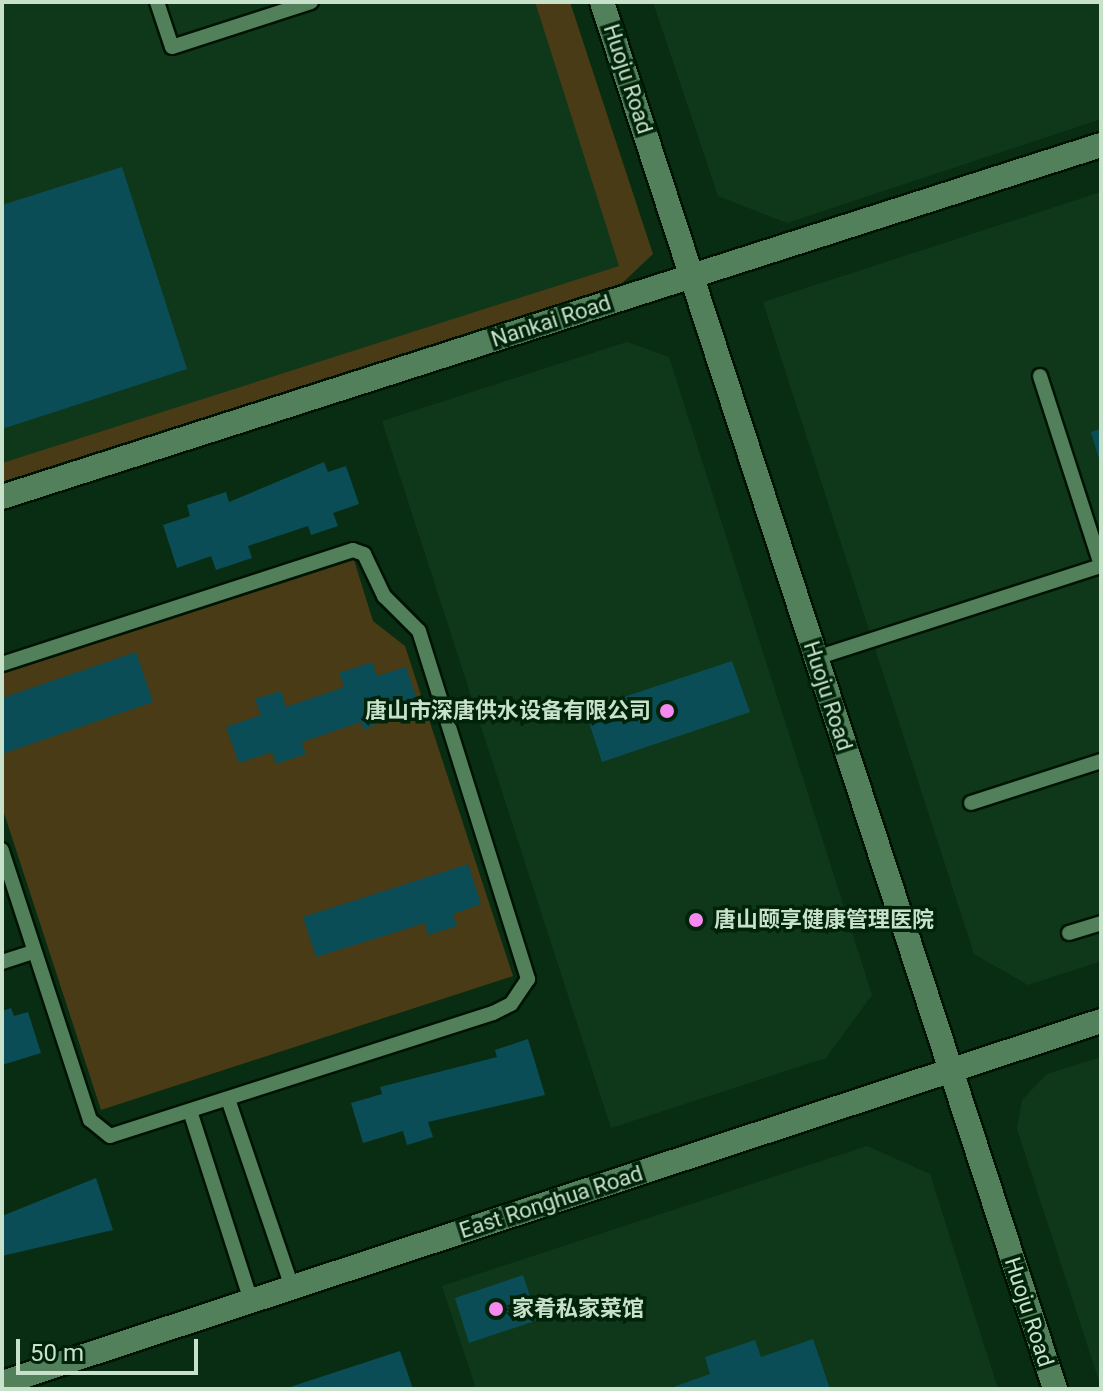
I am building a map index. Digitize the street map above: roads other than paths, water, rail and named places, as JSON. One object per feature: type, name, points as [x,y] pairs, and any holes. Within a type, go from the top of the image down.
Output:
[{"type":"street","name":"Huoju Road","points":[[602,2],[1055,1389]]},
{"type":"street","name":"Nankai Road","points":[[2,497],[1101,145]]},
{"type":"street","name":"East Ronghua Road","points":[[2,1383],[1101,1021]]},
{"type":"lane","points":[[157,2],[172,47],[311,2]]},
{"type":"lane","points":[[816,658],[1101,566],[1040,376]]},
{"type":"lane","points":[[2,664],[353,550],[370,561],[384,596],[419,631],[528,969],[523,992],[493,1013],[110,1136],[99,1131],[33,952],[2,850]]},
{"type":"lane","points":[[971,803],[1101,761]]},
{"type":"lane","points":[[1069,933],[1101,923]]},
{"type":"lane","points":[[2,962],[33,952]]},
{"type":"lane","points":[[228,1099],[292,1287]]},
{"type":"lane","points":[[190,1111],[251,1301]]},
{"type":"place","name":"唐山市深唐供水设备有限公司","points":[[667,711]]},
{"type":"place","name":"唐山颐享健康管理医院","points":[[696,920]]},
{"type":"place","name":"家肴私家菜馆","points":[[496,1309]]}]
